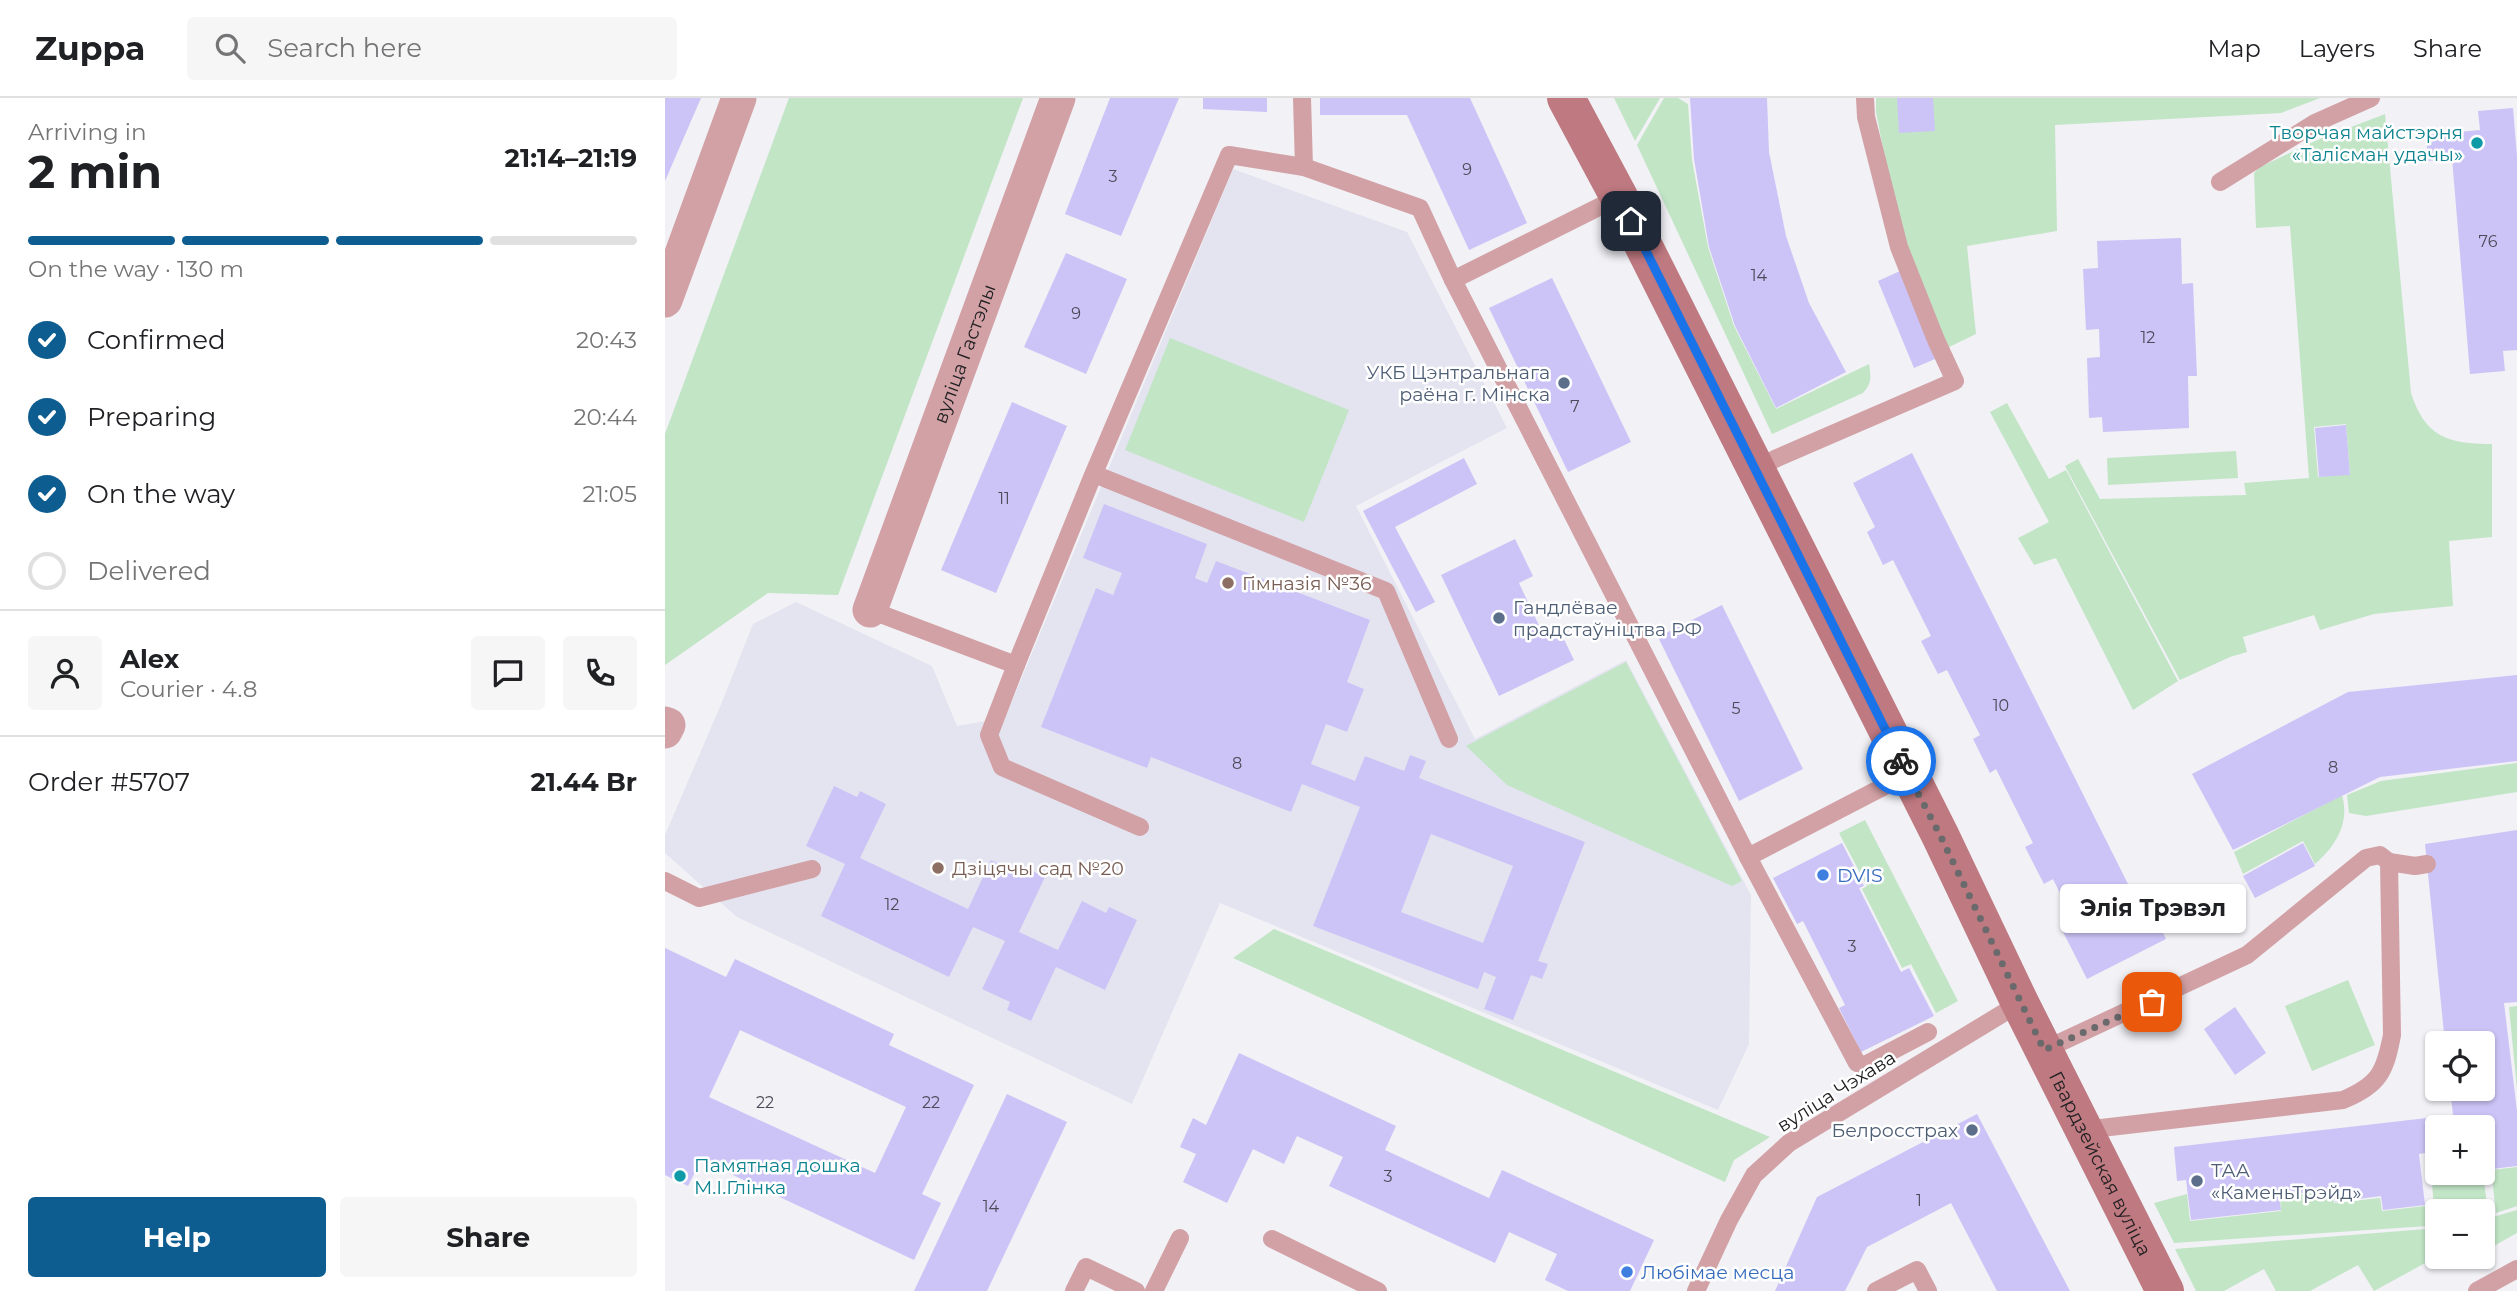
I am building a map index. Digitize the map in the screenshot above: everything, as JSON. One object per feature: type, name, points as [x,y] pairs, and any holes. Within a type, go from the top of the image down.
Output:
[{"type":"street","points":[[665,300],[739,98]]},
{"type":"street","name":"вуліца Гастэлы","points":[[870,610],[1058,98]]},
{"type":"street","name":"Гвардзейская вуліца","points":[[1566,98],[1619,197],[1940,835],[2020,1003],[2165,1291]]},
{"type":"street","points":[[665,724],[668,725],[665,731]]},
{"type":"lane","points":[[1302,98],[1304,167]]},
{"type":"lane","points":[[1756,469],[1955,381],[1899,247],[1866,117],[1865,98]]},
{"type":"lane","points":[[2221,182],[2315,123],[2371,98]]},
{"type":"lane","points":[[1140,827],[1002,767],[989,735],[1094,474],[1229,155],[1304,167],[1420,208],[1453,280],[1857,1063],[1865,1065],[1928,1032]]},
{"type":"lane","points":[[1453,280],[1619,197]]},
{"type":"lane","points":[[1094,474],[1386,591],[1450,738]]},
{"type":"lane","points":[[870,610],[1016,665]]},
{"type":"lane","points":[[1748,856],[1907,774]]},
{"type":"lane","points":[[2044,1050],[2247,955],[2366,858],[2380,855],[2389,862],[2415,866],[2427,864]]},
{"type":"lane","points":[[2084,1130],[2343,1100],[2367,1090],[2387,1062],[2392,1035],[2389,862]]},
{"type":"lane","points":[[665,881],[699,898],[812,869]]},
{"type":"lane","name":"вуліца Чэхава","points":[[1696,1291],[1729,1220],[1754,1175],[1789,1143],[2020,1003]]},
{"type":"lane","points":[[1154,1291],[1180,1238]]},
{"type":"lane","points":[[1272,1238],[1378,1291]]},
{"type":"lane","points":[[1074,1291],[1086,1267],[1136,1291]]},
{"type":"lane","points":[[2477,1291],[2517,1269]]},
{"type":"lane","points":[[1876,1291],[1917,1270],[1928,1291]]},
{"type":"shaded area","name":"Гімназія №36","points":[[1233,169],[1407,232],[1507,428],[1356,506],[1475,739],[1626,660],[1751,895],[1749,1044],[1718,1110],[1220,903],[1132,1104],[737,917],[665,853],[665,835],[753,624],[796,602],[932,666],[957,726],[1005,718]]},
{"type":"green space","points":[[789,98],[1023,98],[838,595],[768,593],[665,665],[665,434]]},
{"type":"green space","points":[[1614,98],[1660,98],[1635,141]]},
{"type":"green space","points":[[1664,98],[1678,98],[1688,104],[1692,160],[1708,247],[1734,326],[1776,409],[1869,364],[1870,380],[1863,393],[1772,434],[1637,145]]},
{"type":"green space","points":[[1876,98],[2320,98],[2281,113],[2055,125],[2057,231],[1967,246],[1976,334],[1947,348],[1894,205],[1876,112]]},
{"type":"green space","points":[[2385,114],[2411,393],[2423,420],[2440,435],[2463,442],[2492,444],[2492,537],[2449,541],[2453,606],[2374,614],[2320,630],[2314,615],[2243,637],[2247,652],[2180,680],[2065,466],[2078,459],[2100,499],[2246,495],[2244,483],[2309,478],[2290,226],[2256,228],[2254,173],[2260,167],[2315,141]],"holes":[[[2346,424],[2350,474],[2318,477],[2314,427]]]},
{"type":"green space","points":[[1170,338],[1349,410],[1304,522],[1125,450]]},
{"type":"green space","points":[[2007,403],[2049,479],[2066,470],[2178,681],[2133,710],[2056,558],[2034,565],[2018,538],[2049,522],[1990,412]]},
{"type":"green space","points":[[2236,451],[2238,478],[2108,485],[2107,458]]},
{"type":"green space","points":[[1626,662],[1742,881],[1732,886],[1507,785],[1466,746]]},
{"type":"green space","points":[[2517,763],[2517,792],[2366,816],[2349,813],[2347,795],[2381,781]]},
{"type":"green space","points":[[2342,795],[2343,824],[2335,842],[2315,864],[2303,841],[2243,874],[2234,852]]},
{"type":"green space","points":[[1865,820],[1958,1001],[1936,1013],[1911,964],[1902,968],[1862,889],[1867,886],[1839,833]]},
{"type":"green space","points":[[1274,929],[1770,1137],[1734,1160],[1725,1182],[1233,958]]},
{"type":"green space","points":[[2348,980],[2375,1045],[2312,1071],[2285,1006]]},
{"type":"green space","points":[[2517,1006],[2517,1089],[2509,1007]]},
{"type":"green space","points":[[2517,1167],[2517,1206],[2496,1213],[2493,1185],[2495,1185],[2495,1170]]},
{"type":"green space","points":[[2432,1185],[2484,1185],[2486,1199],[2433,1199]]},
{"type":"green space","points":[[2332,1191],[2334,1203],[2380,1198],[2382,1211],[2425,1206],[2425,1226],[2174,1243],[2154,1203],[2187,1194],[2190,1221],[2281,1211],[2280,1197]]},
{"type":"green space","points":[[2517,1210],[2517,1233],[2495,1245],[2495,1216]]},
{"type":"green space","points":[[2425,1229],[2425,1263],[2374,1291],[2358,1265],[2310,1291],[2276,1291],[2264,1269],[2224,1291],[2196,1291],[2175,1249]]},
{"type":"building","points":[[665,98],[701,98],[665,181]]},
{"type":"building","points":[[1110,98],[1179,98],[1121,236],[1065,214]]},
{"type":"building","points":[[1203,98],[1267,98],[1267,112],[1203,109]]},
{"type":"building","points":[[1320,98],[1470,98],[1527,223],[1469,250],[1407,115],[1320,115]]},
{"type":"building","points":[[1690,98],[1767,98],[1769,152],[1786,236],[1809,303],[1846,372],[1776,408],[1735,326],[1709,247],[1694,159]]},
{"type":"building","points":[[1897,98],[1933,98],[1935,131],[1899,133]]},
{"type":"building","points":[[2513,108],[2517,156],[2517,350],[2503,351],[2505,371],[2470,374],[2452,158],[2428,161],[2426,135],[2480,130],[2478,111]]},
{"type":"building","points":[[2181,238],[2182,284],[2193,283],[2197,376],[2188,376],[2189,428],[2103,432],[2102,417],[2089,418],[2087,358],[2100,357],[2099,329],[2086,330],[2083,269],[2098,268],[2097,241]]},
{"type":"building","points":[[1066,253],[1127,279],[1086,374],[1024,347]]},
{"type":"building","points":[[1900,271],[1935,359],[1914,368],[1878,281]]},
{"type":"building","points":[[1552,278],[1631,442],[1568,472],[1489,308]]},
{"type":"building","points":[[1012,402],[1067,426],[996,593],[941,570]]},
{"type":"building","points":[[2346,425],[2350,475],[2319,477],[2315,428]]},
{"type":"building","points":[[1912,453],[2131,890],[2140,885],[2166,939],[2087,979],[2060,926],[2073,919],[2053,879],[2044,884],[2025,847],[2033,843],[1996,769],[1990,773],[1973,739],[1980,735],[1947,670],[1938,674],[1921,641],[1931,636],[1893,560],[1883,565],[1867,532],[1875,527],[1853,483]]},
{"type":"building","points":[[1464,458],[1477,484],[1395,527],[1435,602],[1416,612],[1363,511]]},
{"type":"building","points":[[1104,504],[1207,544],[1195,578],[1207,583],[1216,561],[1370,620],[1347,682],[1364,689],[1347,732],[1326,724],[1311,764],[1355,781],[1365,756],[1404,771],[1410,755],[1426,761],[1419,778],[1585,842],[1538,961],[1548,964],[1542,979],[1531,975],[1513,1020],[1484,1009],[1496,977],[1484,972],[1478,989],[1313,926],[1360,807],[1302,784],[1291,812],[1151,757],[1147,768],[1041,727],[1096,588],[1113,595],[1122,573],[1083,558]],"holes":[[[1431,834],[1513,866],[1483,943],[1401,912]]]},
{"type":"building","name":"Гандлёвае прадстаўніцтва РФ","points":[[1515,539],[1533,576],[1519,583],[1543,634],[1558,627],[1574,660],[1499,696],[1441,575]]},
{"type":"building","points":[[1722,605],[1803,769],[1739,801],[1658,637]]},
{"type":"building","points":[[2517,675],[2517,761],[2380,777],[2233,850],[2192,774],[2348,692]]},
{"type":"building","points":[[834,786],[857,797],[860,791],[886,804],[860,858],[968,909],[991,860],[1014,871],[1017,864],[1045,877],[1019,932],[1058,950],[1082,901],[1106,913],[1109,907],[1137,920],[1105,990],[1056,967],[1031,1021],[1007,1010],[1010,1002],[982,989],[1005,941],[973,927],[949,977],[821,916],[845,864],[806,846]]},
{"type":"building","points":[[2517,830],[2517,1002],[2504,1003],[2517,1111],[2517,1166],[2495,1169],[2495,1115],[2453,1115],[2451,1101],[2495,1101],[2495,1031],[2444,1031],[2425,844]]},
{"type":"building","points":[[1842,843],[1864,886],[1859,888],[1901,972],[1909,968],[1934,1016],[1861,1052],[1839,1008],[1845,1005],[1803,921],[1797,924],[1773,878]]},
{"type":"building","points":[[2303,843],[2315,866],[2255,898],[2243,876]]},
{"type":"building","points":[[665,948],[726,977],[735,959],[894,1034],[889,1045],[974,1085],[922,1194],[941,1203],[914,1260],[701,1160],[688,1186],[665,1175]],"holes":[[[740,1030],[906,1107],[875,1173],[709,1097]]]},
{"type":"building","points":[[2235,1007],[2266,1053],[2235,1075],[2204,1029]]},
{"type":"building","points":[[1239,1053],[1396,1126],[1385,1150],[1489,1198],[1502,1170],[1654,1240],[1630,1291],[1568,1291],[1545,1280],[1557,1254],[1509,1232],[1495,1263],[1329,1186],[1343,1157],[1297,1136],[1284,1164],[1253,1149],[1227,1203],[1183,1182],[1196,1154],[1180,1147],[1193,1118],[1206,1125]]},
{"type":"building","points":[[1007,1094],[1067,1122],[987,1291],[914,1291]]},
{"type":"building","points":[[1977,1114],[2070,1291],[1997,1291],[1951,1203],[1867,1247],[1845,1291],[1775,1291],[1817,1197]]},
{"type":"building","points":[[2425,1118],[2425,1153],[2419,1154],[2425,1205],[2383,1210],[2381,1196],[2335,1202],[2334,1189],[2279,1196],[2281,1210],[2191,1220],[2186,1180],[2177,1181],[2174,1147]]},
{"type":"way so far","points":[[1901,761],[1940,835],[2044,1050],[2152,1002]]},
{"type":"place","name":"Творчая майстэрня «Талісман удачы»","points":[[2477,143]]},
{"type":"place","name":"УКБ Цэнтральнага раёна г. Мінска","points":[[1564,383]]},
{"type":"place","name":"Гімназія №36","points":[[1228,583]]},
{"type":"place","name":"Гандлёвае прадстаўніцтва РФ","points":[[1499,618]]},
{"type":"place","name":"Дзіцячы сад №20","points":[[938,868]]},
{"type":"place","name":"DVIS","points":[[1823,875]]},
{"type":"place","name":"Элія Трэвэл","points":[[2152,1002]]},
{"type":"place","name":"Белросстрах","points":[[1972,1130]]},
{"type":"place","name":"Памятная дошка М.І.Глінка","points":[[680,1176]]},
{"type":"place","name":"ТАА «КаменьТрэйд»","points":[[2197,1181]]},
{"type":"place","name":"Любімае месца","points":[[1627,1272]]},
{"type":"route","points":[[1631,221],[1901,761]]}]
